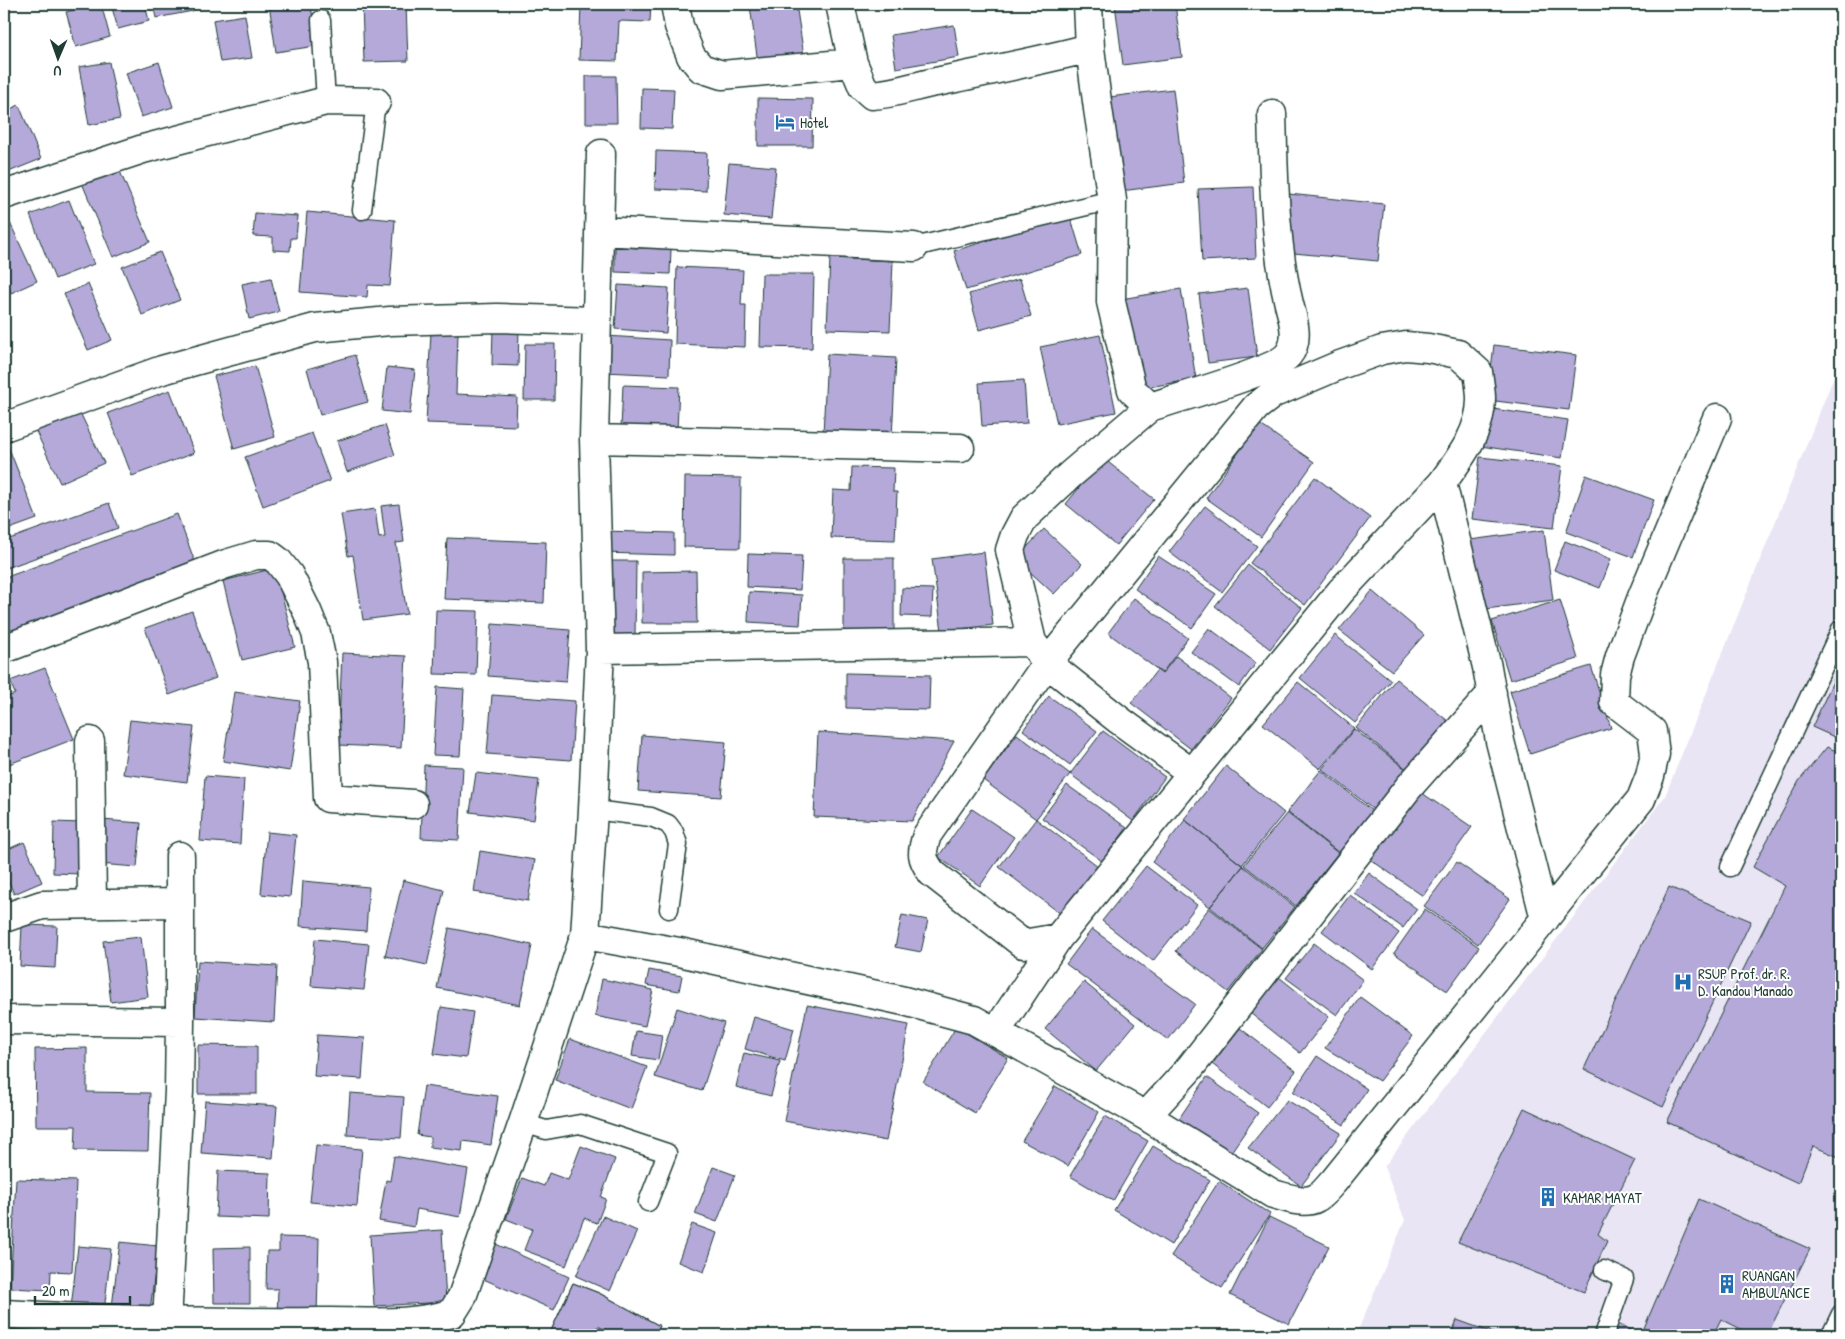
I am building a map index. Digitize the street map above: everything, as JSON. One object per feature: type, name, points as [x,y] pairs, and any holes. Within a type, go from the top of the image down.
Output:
[{"type":"street","points":[[675,4],[679,26],[691,56],[701,68],[722,75],[854,63]]},
{"type":"street","points":[[840,4],[854,63],[863,87],[872,95],[888,94],[934,82],[1020,66],[1090,48]]},
{"type":"street","points":[[1088,4],[1090,48],[1112,200],[1111,302],[1132,390],[1150,406]]},
{"type":"street","points":[[4,195],[143,149],[326,101],[376,102]]},
{"type":"street","points":[[1192,773],[1119,720],[1039,653],[1010,550],[1024,518],[1070,474],[1150,406],[1244,376],[1278,363],[1289,354],[1295,342],[1294,321],[1286,290],[1277,235],[1272,114]]},
{"type":"street","points":[[4,1314],[96,1327],[167,1322],[418,1321],[452,1313],[462,1297],[523,1123],[585,935],[600,649],[594,439],[601,154]]},
{"type":"street","points":[[600,232],[914,247]]},
{"type":"street","points":[[4,427],[162,370],[315,328],[390,321],[477,319],[597,321]]},
{"type":"street","points":[[996,1032],[1058,938],[1341,591],[1442,483],[1467,448],[1477,424],[1481,400],[1478,372],[1458,354],[1406,346],[1382,350],[1299,382],[1274,394],[1256,407],[1039,653],[927,835],[922,850],[925,863],[932,873],[1023,944],[1058,938]]},
{"type":"street","points":[[585,935],[679,952],[904,1001],[974,1020],[1146,1116],[1273,1194],[1308,1201],[1317,1198],[1334,1181],[1641,799],[1650,776],[1655,754],[1652,730],[1614,702],[1615,675],[1642,596],[1717,418]]},
{"type":"street","points":[[594,439],[960,448]]},
{"type":"street","points":[[1442,483],[1492,693],[1500,741],[1545,919]]},
{"type":"street","points":[[4,649],[226,564],[256,555],[270,556],[278,560],[290,575],[316,633],[322,662],[328,798],[413,804]]},
{"type":"street","points":[[600,649],[1039,653]]},
{"type":"street","points":[[1146,1116],[1189,1069],[1408,788],[1492,693]]},
{"type":"street","points":[[90,742],[92,904]]},
{"type":"street","points":[[167,1322],[179,1091],[180,856]]},
{"type":"street","points":[[4,918],[36,906],[179,903]]},
{"type":"street","points":[[4,1020],[180,1022]]},
{"type":"lane","points":[[320,20],[326,101]]},
{"type":"lane","points":[[362,210],[376,102]]},
{"type":"lane","points":[[914,247],[1112,200]]},
{"type":"lane","points":[[1730,868],[1841,630]]},
{"type":"lane","points":[[593,810],[651,817],[668,824],[674,832],[678,844],[669,909]]},
{"type":"lane","points":[[523,1123],[546,1130],[580,1124],[667,1153],[648,1202]]},
{"type":"lane","points":[[1604,1270],[1624,1278],[1604,1335]]},
{"type":"lane","points":[[1831,1335],[1841,1314]]},
{"type":"shaded area","name":"RSUP Prof. dr. R. D. Kandou Manado","points":[[1841,359],[1841,1335],[1356,1335],[1405,1220],[1384,1167],[1665,796]]},
{"type":"building","points":[[101,4],[110,37],[76,47],[66,12]]},
{"type":"building","points":[[111,4],[145,4],[149,21],[118,29]]},
{"type":"building","points":[[153,4],[191,4],[193,11],[156,18]]},
{"type":"building","points":[[269,4],[311,4],[316,46],[276,52]]},
{"type":"building","points":[[362,4],[406,4],[408,61],[364,62]]},
{"type":"building","points":[[581,4],[651,4],[650,22],[619,21],[617,61],[579,60]]},
{"type":"building","points":[[796,4],[804,56],[758,63],[750,6]]},
{"type":"building","points":[[882,4],[927,4],[883,11]]},
{"type":"building","points":[[1115,4],[1175,4],[1182,57],[1123,65]]},
{"type":"building","points":[[245,15],[252,58],[220,62],[213,20]]},
{"type":"building","points":[[954,25],[959,57],[896,68],[891,35]]},
{"type":"building","points":[[109,62],[120,119],[89,125],[79,67]]},
{"type":"building","points":[[159,62],[173,107],[141,117],[126,73]]},
{"type":"building","points":[[586,76],[616,76],[617,123],[586,123]]},
{"type":"building","points":[[642,88],[674,89],[672,129],[641,128]]},
{"type":"building","points":[[1173,89],[1184,183],[1113,192],[1101,98]]},
{"type":"building","name":"Hotel","points":[[758,98],[813,99],[812,146],[758,146]]},
{"type":"building","points":[[19,105],[41,159],[6,173],[4,167],[4,112]]},
{"type":"building","points":[[656,151],[707,153],[706,191],[655,189]]},
{"type":"building","points":[[729,163],[776,167],[771,219],[724,215]]},
{"type":"building","points":[[119,169],[150,242],[113,257],[82,183]]},
{"type":"building","points":[[1253,187],[1256,258],[1202,261],[1198,189]]},
{"type":"building","points":[[1289,194],[1384,204],[1378,261],[1283,252]]},
{"type":"building","points":[[69,200],[94,264],[55,279],[30,215]]},
{"type":"building","points":[[4,210],[37,281],[11,293],[4,278]]},
{"type":"building","points":[[307,212],[395,220],[390,286],[368,285],[367,297],[300,292]]},
{"type":"building","points":[[255,213],[298,216],[296,238],[291,238],[290,251],[273,250],[273,237],[253,236]]},
{"type":"building","points":[[1070,215],[1082,255],[966,290],[954,251]]},
{"type":"building","points":[[615,247],[671,249],[670,274],[615,272]]},
{"type":"building","points":[[160,252],[180,300],[142,315],[122,267]]},
{"type":"building","points":[[830,258],[893,261],[890,331],[827,329]]},
{"type":"building","points":[[677,267],[743,270],[741,305],[746,305],[745,347],[675,344]]},
{"type":"building","points":[[762,274],[814,274],[812,348],[760,347]]},
{"type":"building","points":[[271,278],[279,312],[249,319],[242,284]]},
{"type":"building","points":[[1020,279],[1031,316],[979,330],[969,294]]},
{"type":"building","points":[[88,284],[112,340],[88,350],[64,294]]},
{"type":"building","points":[[618,285],[669,288],[666,333],[615,329]]},
{"type":"building","points":[[1248,288],[1257,357],[1208,363],[1199,294]]},
{"type":"building","points":[[1181,289],[1196,379],[1137,389],[1121,299]]},
{"type":"building","points":[[493,328],[519,329],[518,366],[492,365]]},
{"type":"building","points":[[431,332],[458,333],[456,394],[517,397],[516,426],[426,423]]},
{"type":"building","points":[[1100,335],[1116,412],[1057,424],[1040,347]]},
{"type":"building","points":[[606,336],[670,340],[669,375],[604,372]]},
{"type":"building","points":[[525,344],[555,344],[554,400],[524,400]]},
{"type":"building","points":[[1494,345],[1576,355],[1569,410],[1487,400]]},
{"type":"building","points":[[827,354],[896,358],[892,438],[823,434]]},
{"type":"building","points":[[355,355],[368,402],[320,415],[307,369]]},
{"type":"building","points":[[255,366],[275,437],[234,449],[214,376]]},
{"type":"building","points":[[387,367],[415,370],[410,414],[382,411]]},
{"type":"building","points":[[1024,380],[1027,423],[982,426],[979,383]]},
{"type":"building","points":[[623,385],[679,387],[677,430],[621,428]]},
{"type":"building","points":[[170,390],[194,453],[132,476],[108,413]]},
{"type":"building","points":[[76,404],[104,463],[60,483],[33,425]]},
{"type":"building","points":[[1486,408],[1568,420],[1562,458],[1480,446]]},
{"type":"building","points":[[1259,424],[1314,462],[1261,537],[1206,498]]},
{"type":"building","points":[[385,425],[395,455],[347,472],[337,441]]},
{"type":"building","points":[[312,433],[330,481],[263,506],[245,457]]},
{"type":"building","points":[[6,441],[37,519],[4,531],[4,442]]},
{"type":"building","points":[[1480,457],[1562,466],[1554,528],[1472,519]]},
{"type":"building","points":[[1103,458],[1154,499],[1116,545],[1066,504]]},
{"type":"building","points":[[852,467],[894,468],[893,492],[897,492],[895,540],[831,538],[833,490],[851,491]]},
{"type":"building","points":[[1586,475],[1654,500],[1633,557],[1566,532]]},
{"type":"building","points":[[685,477],[741,478],[740,548],[684,547]]},
{"type":"building","points":[[1315,477],[1370,518],[1305,605],[1250,563]]},
{"type":"building","points":[[109,503],[118,528],[4,569],[4,541]]},
{"type":"building","points":[[399,504],[404,542],[396,543],[407,614],[363,620],[353,555],[348,556],[341,514],[375,509],[379,538],[385,537],[381,506]]},
{"type":"building","points":[[1205,506],[1257,546],[1222,592],[1169,552]]},
{"type":"building","points":[[177,514],[198,570],[4,639],[4,578]]},
{"type":"building","points":[[1044,529],[1082,564],[1054,594],[1016,559]]},
{"type":"building","points":[[1544,530],[1553,600],[1479,610],[1470,540]]},
{"type":"building","points":[[603,531],[674,533],[674,555],[602,553]]},
{"type":"building","points":[[447,538],[546,542],[544,603],[444,599]]},
{"type":"building","points":[[1565,541],[1611,559],[1600,588],[1554,570]]},
{"type":"building","points":[[984,552],[993,625],[942,631],[932,559]]},
{"type":"building","points":[[748,554],[802,556],[800,590],[747,587]]},
{"type":"building","points":[[1158,556],[1216,594],[1192,628],[1135,589]]},
{"type":"building","points":[[844,558],[894,558],[894,637],[844,638]]},
{"type":"building","points":[[604,561],[636,561],[635,636],[602,635]]},
{"type":"building","points":[[1248,565],[1302,608],[1270,649],[1215,606]]},
{"type":"building","points":[[275,568],[295,647],[242,660],[223,581]]},
{"type":"building","points":[[696,571],[697,623],[642,623],[642,572]]},
{"type":"building","points":[[902,588],[933,589],[932,617],[901,616]]},
{"type":"building","points":[[1372,591],[1424,635],[1392,671],[1339,630]]},
{"type":"building","points":[[749,592],[802,595],[800,625],[748,622]]},
{"type":"building","points":[[1134,598],[1188,638],[1162,673],[1108,633]]},
{"type":"building","points":[[1560,600],[1578,659],[1510,680],[1492,621]]},
{"type":"building","points":[[436,610],[478,611],[476,675],[434,674]]},
{"type":"building","points":[[192,611],[216,678],[169,695],[145,628]]},
{"type":"building","points":[[492,624],[570,630],[566,682],[488,676]]},
{"type":"building","points":[[1209,628],[1256,663],[1239,687],[1191,652]]},
{"type":"building","points":[[1335,635],[1391,680],[1355,723],[1300,678]]},
{"type":"building","points":[[342,653],[406,656],[401,748],[338,745]]},
{"type":"building","points":[[1176,656],[1231,698],[1191,749],[1131,703],[1157,670],[1162,674]]},
{"type":"building","points":[[1841,664],[1841,740],[1812,727]]},
{"type":"building","points":[[1591,666],[1611,728],[1530,754],[1510,691]]},
{"type":"building","points":[[45,668],[74,739],[4,766],[4,698],[15,694],[10,681]]},
{"type":"building","points":[[846,673],[930,675],[929,710],[846,708]]},
{"type":"building","points":[[1396,679],[1448,721],[1408,770],[1356,728]]},
{"type":"building","points":[[1298,682],[1354,728],[1320,769],[1263,724]]},
{"type":"building","points":[[437,687],[464,689],[460,756],[433,755]]},
{"type":"building","points":[[234,692],[300,701],[290,771],[223,761]]},
{"type":"building","points":[[492,695],[575,701],[571,760],[487,754]]},
{"type":"building","points":[[1049,696],[1097,731],[1070,765],[1023,730]]},
{"type":"building","points":[[130,720],[194,727],[187,782],[123,774]]},
{"type":"building","points":[[1354,729],[1407,770],[1375,811],[1322,769]]},
{"type":"building","points":[[1103,731],[1165,777],[1133,821],[1070,774]]},
{"type":"building","points":[[818,732],[954,741],[912,821],[814,817]]},
{"type":"building","points":[[1017,734],[1070,774],[1036,819],[983,780]]},
{"type":"building","points":[[642,735],[726,742],[721,797],[638,791]]},
{"type":"building","points":[[1827,747],[1841,753],[1841,1158],[1813,1146],[1798,1183],[1667,1122],[1785,886],[1753,867],[1799,781]]},
{"type":"building","points":[[424,765],[463,767],[459,840],[421,838]]},
{"type":"building","points":[[1226,766],[1284,813],[1242,865],[1184,819]]},
{"type":"building","points":[[1321,770],[1372,811],[1339,853],[1287,812]]},
{"type":"building","points":[[476,773],[539,780],[534,820],[470,812]]},
{"type":"building","points":[[205,776],[244,779],[240,844],[200,841]]},
{"type":"building","points":[[1067,785],[1127,828],[1102,861],[1042,818]]},
{"type":"building","points":[[1419,791],[1472,827],[1423,896],[1371,860]]},
{"type":"building","points":[[972,809],[1014,837],[980,886],[938,857]]},
{"type":"building","points":[[1287,813],[1338,853],[1296,906],[1244,865]]},
{"type":"building","points":[[1036,819],[1098,866],[1061,914],[999,867]]},
{"type":"building","points":[[102,820],[141,823],[137,867],[98,864]]},
{"type":"building","points":[[1185,820],[1243,866],[1210,907],[1152,862]]},
{"type":"building","points":[[54,822],[82,823],[81,874],[53,873]]},
{"type":"building","points":[[267,832],[296,835],[290,897],[261,894]]},
{"type":"building","points":[[24,842],[42,882],[14,894],[4,870],[4,851]]},
{"type":"building","points":[[480,851],[535,860],[528,901],[474,892]]},
{"type":"building","points":[[1457,862],[1510,899],[1478,944],[1424,906]]},
{"type":"building","points":[[1146,866],[1197,905],[1153,961],[1102,921]]},
{"type":"building","points":[[1243,866],[1295,907],[1262,948],[1210,907]]},
{"type":"building","points":[[1369,873],[1417,909],[1403,928],[1354,893]]},
{"type":"building","points":[[403,880],[444,890],[427,965],[385,956]]},
{"type":"building","points":[[303,881],[369,887],[366,931],[300,926]]},
{"type":"building","points":[[1669,887],[1751,921],[1663,1107],[1584,1069]]},
{"type":"building","points":[[1350,895],[1399,933],[1372,969],[1322,931]]},
{"type":"building","points":[[1209,908],[1262,949],[1228,992],[1176,951]]},
{"type":"building","points":[[1425,909],[1479,947],[1447,991],[1394,953]]},
{"type":"building","points":[[902,915],[928,920],[921,952],[895,947]]},
{"type":"building","points":[[22,925],[57,926],[55,968],[20,966]]},
{"type":"building","points":[[449,928],[532,945],[520,1005],[437,988]]},
{"type":"building","points":[[1092,929],[1195,1004],[1168,1040],[1066,964]]},
{"type":"building","points":[[141,937],[148,997],[111,1002],[103,941]]},
{"type":"building","points":[[315,939],[369,944],[364,990],[311,986]]},
{"type":"building","points":[[1314,943],[1363,980],[1337,1015],[1286,978]]},
{"type":"building","points":[[198,961],[277,966],[274,1022],[195,1017]]},
{"type":"building","points":[[649,970],[682,976],[679,991],[646,985]]},
{"type":"building","points":[[1279,977],[1329,1017],[1300,1053],[1250,1013]]},
{"type":"building","points":[[602,979],[653,990],[645,1026],[595,1016]]},
{"type":"building","points":[[1084,982],[1135,1024],[1096,1071],[1045,1029]]},
{"type":"building","points":[[1360,997],[1413,1036],[1379,1081],[1325,1048]]},
{"type":"building","points":[[807,1005],[909,1025],[886,1141],[784,1121]]},
{"type":"building","points":[[441,1007],[473,1012],[466,1058],[434,1054]]},
{"type":"building","points":[[677,1008],[724,1023],[702,1091],[655,1077]]},
{"type":"building","points":[[754,1017],[794,1029],[785,1061],[745,1049]]},
{"type":"building","points":[[956,1027],[1008,1058],[975,1113],[923,1082]]},
{"type":"building","points":[[1240,1028],[1296,1071],[1267,1107],[1212,1064]]},
{"type":"building","points":[[636,1031],[662,1035],[658,1060],[632,1056]]},
{"type":"building","points":[[317,1035],[365,1038],[362,1079],[314,1076]]},
{"type":"building","points":[[570,1039],[647,1067],[631,1109],[555,1080]]},
{"type":"building","points":[[198,1045],[257,1046],[257,1094],[198,1094]]},
{"type":"building","points":[[87,1048],[87,1092],[150,1093],[148,1151],[75,1150],[76,1126],[36,1126],[35,1049]]},
{"type":"building","points":[[744,1053],[780,1061],[771,1096],[736,1087]]},
{"type":"building","points":[[1317,1056],[1367,1089],[1344,1125],[1293,1092]]},
{"type":"building","points":[[1207,1077],[1258,1113],[1229,1155],[1178,1120]]},
{"type":"building","points":[[424,1086],[498,1096],[491,1145],[463,1141],[462,1151],[430,1147],[430,1137],[417,1135]]},
{"type":"building","points":[[1055,1086],[1099,1112],[1068,1166],[1022,1141]]},
{"type":"building","points":[[350,1093],[404,1097],[401,1138],[347,1135]]},
{"type":"building","points":[[1287,1100],[1341,1133],[1301,1186],[1248,1148]]},
{"type":"building","points":[[205,1101],[277,1106],[273,1158],[201,1153]]},
{"type":"building","name":"KAMAR MAYAT","points":[[1524,1108],[1635,1160],[1598,1234],[1607,1241],[1584,1292],[1458,1242]]},
{"type":"building","points":[[1105,1116],[1148,1141],[1113,1201],[1070,1176]]},
{"type":"building","points":[[316,1145],[362,1149],[357,1206],[310,1202]]},
{"type":"building","points":[[581,1146],[615,1159],[601,1197],[606,1199],[597,1223],[584,1218],[566,1266],[524,1250],[532,1229],[506,1219],[522,1178],[544,1186],[549,1173],[568,1180]]},
{"type":"building","points":[[1153,1146],[1210,1180],[1171,1245],[1114,1210]]},
{"type":"building","points":[[394,1156],[468,1169],[460,1217],[417,1209],[414,1227],[379,1221],[386,1180],[390,1181]]},
{"type":"building","points":[[713,1167],[735,1175],[717,1222],[695,1214]]},
{"type":"building","points":[[218,1171],[270,1173],[269,1219],[216,1217]]},
{"type":"building","points":[[16,1179],[76,1181],[72,1272],[51,1271],[50,1290],[10,1288]]},
{"type":"building","points":[[1219,1181],[1270,1214],[1222,1288],[1171,1256]]},
{"type":"building","name":"RUANGAN AMBULANCE","points":[[1699,1199],[1810,1249],[1767,1335],[1753,1335],[1721,1319],[1713,1335],[1641,1335]]},
{"type":"building","points":[[603,1216],[637,1231],[610,1291],[576,1276]]},
{"type":"building","points":[[1269,1217],[1329,1246],[1289,1324],[1230,1295]]},
{"type":"building","points":[[692,1224],[717,1233],[704,1272],[678,1262]]},
{"type":"building","points":[[442,1230],[446,1302],[374,1306],[370,1235]]},
{"type":"building","points":[[279,1237],[319,1238],[317,1316],[277,1315],[278,1289],[266,1289],[267,1251],[279,1251]]},
{"type":"building","points":[[487,1240],[569,1277],[554,1310],[472,1274]]},
{"type":"building","points":[[120,1242],[158,1246],[149,1319],[111,1315]]},
{"type":"building","points":[[78,1246],[111,1249],[104,1312],[71,1308]]},
{"type":"building","points":[[250,1247],[250,1303],[214,1303],[213,1248]]},
{"type":"building","points":[[573,1283],[599,1293],[660,1326],[655,1335],[615,1335],[598,1326],[594,1335],[549,1335]]},
{"type":"building","points":[[573,1283],[599,1293],[660,1326],[655,1335],[549,1335]]},
{"type":"building","points":[[1457,1320],[1499,1335],[1451,1335]]},
{"type":"building","points":[[1618,1324],[1641,1335],[1613,1335]]},
{"type":"place","name":"Hotel","points":[[785,122]]},
{"type":"place","name":"RSUP Prof. dr. R. D. Kandou Manado","points":[[1683,982]]},
{"type":"place","name":"KAMAR MAYAT","points":[[1548,1197]]},
{"type":"place","name":"RUANGAN AMBULANCE","points":[[1727,1284]]}]
